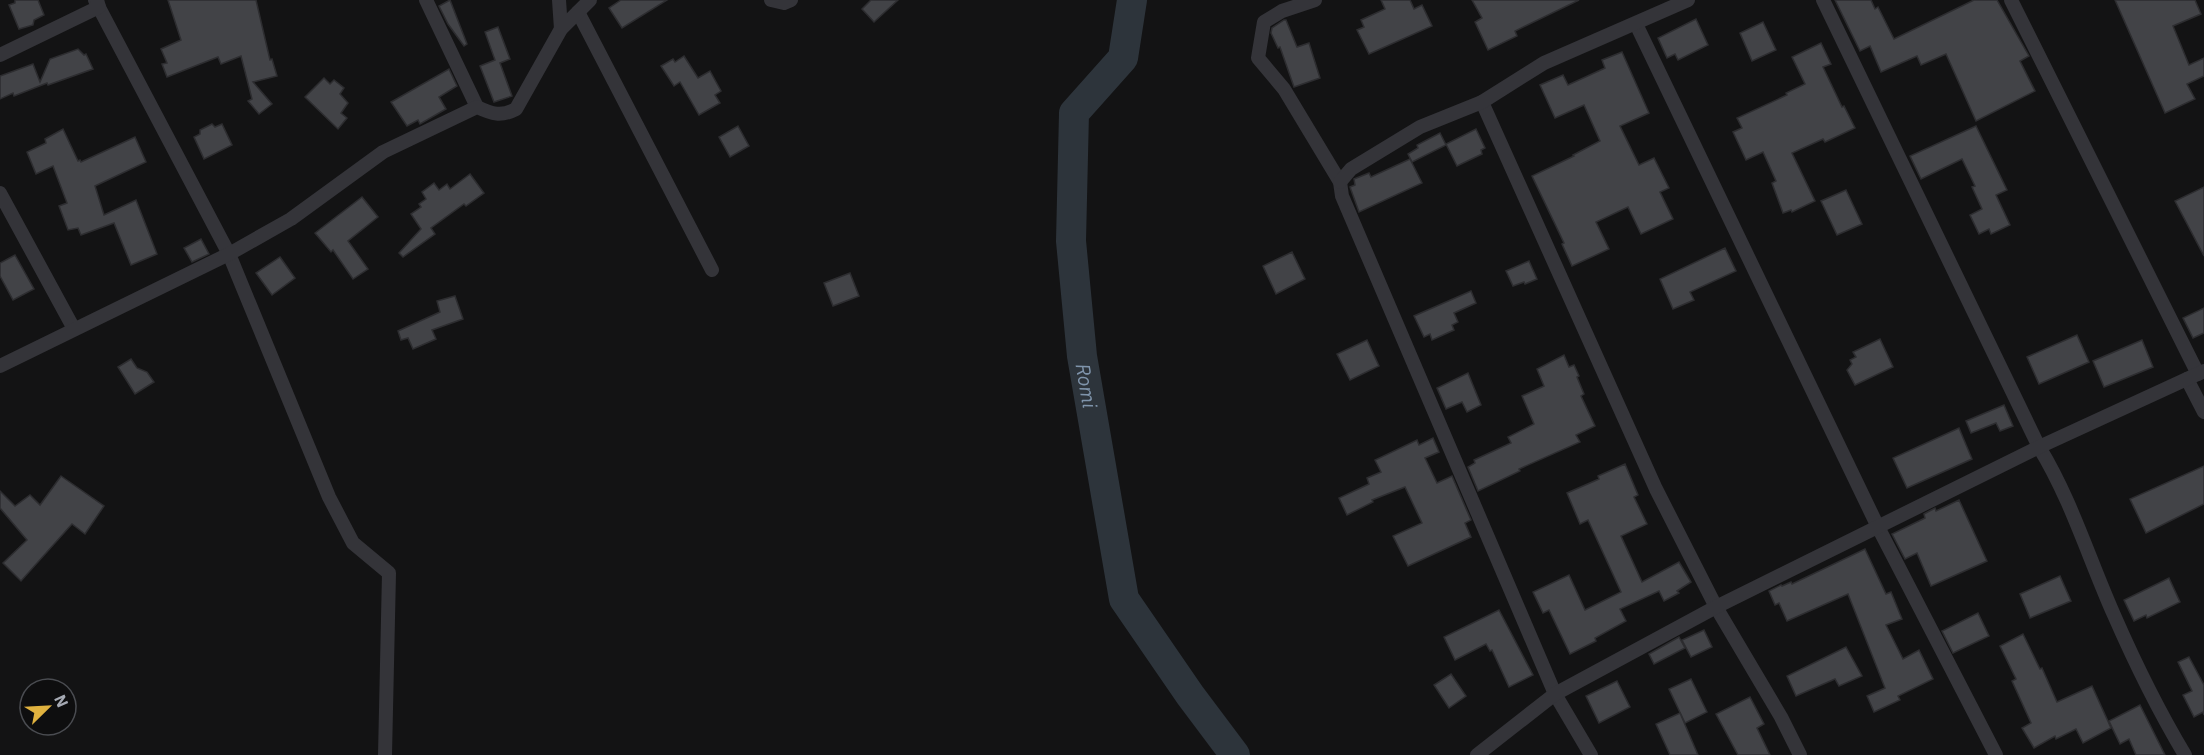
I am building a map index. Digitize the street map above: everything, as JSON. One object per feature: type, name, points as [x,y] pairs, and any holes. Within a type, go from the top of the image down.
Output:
[{"type":"street","points":[[426,0],[477,107],[494,115],[505,114],[516,109],[561,29],[590,0]]},
{"type":"street","points":[[559,0],[561,29]]},
{"type":"street","points":[[771,0],[784,3],[791,0]]},
{"type":"street","points":[[1315,0],[1283,5],[1264,22],[1258,58],[1284,89],[1340,182],[1342,196],[1556,694],[1591,755]]},
{"type":"street","points":[[1340,182],[1351,169],[1420,127],[1482,102],[1545,63],[1688,0]]},
{"type":"street","points":[[1823,0],[2039,447],[2057,476],[2114,616],[2154,701],[2185,755]]},
{"type":"street","points":[[2011,0],[2196,375],[2204,412]]},
{"type":"street","points":[[0,55],[97,2],[229,254],[329,497],[353,543],[388,573],[385,755]]},
{"type":"street","points":[[579,12],[712,270]]},
{"type":"street","points":[[1636,24],[1878,526],[1996,755]]},
{"type":"street","points":[[1482,102],[1656,489],[1716,607],[1775,707],[1800,755]]},
{"type":"street","points":[[0,366],[229,254],[291,219],[383,152],[477,107]]},
{"type":"street","points":[[0,193],[74,329]]},
{"type":"street","points":[[1477,755],[1556,694],[1716,607],[2039,447],[2196,375]]},
{"type":"building","points":[[15,0],[38,0],[44,15],[34,20],[33,25],[19,29],[9,5],[15,3]]},
{"type":"building","points":[[168,0],[256,0],[270,60],[272,59],[277,76],[253,82],[272,104],[259,114],[248,101],[252,99],[241,56],[221,64],[218,57],[167,77],[162,64],[167,63],[161,49],[181,40]]},
{"type":"building","points":[[450,0],[467,44],[464,46],[448,24],[439,6]]},
{"type":"building","points":[[621,0],[667,0],[622,28],[609,8]]},
{"type":"building","points":[[871,0],[898,0],[874,22],[862,9]]},
{"type":"building","points":[[1381,0],[1410,0],[1414,9],[1422,5],[1432,26],[1369,54],[1357,30],[1364,27],[1361,20],[1385,9]]},
{"type":"building","points":[[1472,0],[1579,0],[1515,31],[1517,36],[1488,50],[1475,22],[1482,18]]},
{"type":"building","points":[[1835,0],[1871,0],[1875,9],[1878,7],[1894,39],[1974,0],[1997,0],[2029,56],[2020,61],[2035,91],[1976,121],[1946,54],[1921,65],[1917,56],[1881,72],[1870,46],[1860,51]]},
{"type":"building","points":[[2115,0],[2195,0],[2201,14],[2173,26],[2189,65],[2204,58],[2204,76],[2187,84],[2195,99],[2165,113]]},
{"type":"building","points":[[1696,19],[1708,45],[1678,60],[1675,54],[1667,58],[1658,38]]},
{"type":"building","points":[[1286,20],[1297,47],[1309,43],[1320,78],[1294,87],[1280,47],[1278,48],[1271,33],[1272,28]]},
{"type":"building","points":[[1763,22],[1776,50],[1752,61],[1740,33]]},
{"type":"building","points":[[498,27],[510,59],[500,63],[512,96],[494,102],[480,66],[495,60],[485,32]]},
{"type":"building","points":[[1821,43],[1831,64],[1823,67],[1855,128],[1825,142],[1823,139],[1792,153],[1815,201],[1792,212],[1791,210],[1783,213],[1772,183],[1776,181],[1763,152],[1746,160],[1733,132],[1742,128],[1737,118],[1805,84],[1792,57]]},
{"type":"building","points":[[78,49],[84,55],[86,54],[93,69],[0,99],[0,76],[33,64],[40,82],[50,59]]},
{"type":"building","points":[[1622,52],[1649,113],[1620,126],[1639,165],[1654,158],[1669,188],[1660,192],[1673,219],[1641,234],[1628,207],[1596,222],[1609,249],[1572,266],[1562,244],[1564,243],[1532,176],[1600,141],[1584,105],[1555,118],[1540,85],[1563,75],[1568,85],[1605,68],[1602,60]]},
{"type":"building","points":[[684,56],[698,78],[710,71],[721,91],[715,95],[720,103],[699,115],[680,82],[674,86],[661,66],[673,59],[675,62]]},
{"type":"building","points":[[449,69],[457,86],[439,97],[446,109],[420,124],[418,120],[407,126],[391,102]]},
{"type":"building","points":[[324,78],[330,84],[334,80],[344,88],[340,94],[348,103],[341,113],[347,118],[338,129],[305,97]]},
{"type":"building","points":[[212,124],[215,127],[222,124],[232,145],[204,159],[194,137],[200,134],[200,130]]},
{"type":"building","points":[[738,126],[749,146],[730,157],[719,137]]},
{"type":"building","points":[[1976,126],[2007,190],[1996,195],[2010,225],[1991,234],[1989,229],[1979,234],[1970,215],[1982,209],[1972,187],[1975,186],[1962,159],[1921,179],[1910,156]]},
{"type":"building","points":[[63,129],[78,161],[81,162],[135,137],[146,162],[95,186],[104,215],[136,200],[157,254],[131,265],[114,223],[81,235],[78,228],[68,230],[59,206],[67,203],[53,166],[36,174],[27,152],[46,143],[45,139]]},
{"type":"building","points":[[1476,129],[1485,148],[1481,150],[1482,154],[1457,166],[1446,144]]},
{"type":"building","points":[[1440,133],[1446,145],[1412,162],[1408,154],[1418,148],[1417,145]]},
{"type":"building","points":[[1410,159],[1422,183],[1359,212],[1350,187],[1355,185],[1354,179],[1369,173],[1371,177]]},
{"type":"building","points":[[470,174],[484,193],[466,206],[464,204],[431,228],[435,234],[403,257],[399,253],[421,229],[411,214],[421,207],[419,204],[426,199],[422,192],[434,183],[439,190],[447,184],[450,189]]},
{"type":"building","points":[[2204,187],[2204,256],[2175,201]]},
{"type":"building","points":[[1846,190],[1862,224],[1837,235],[1821,201]]},
{"type":"building","points":[[362,197],[378,217],[348,241],[368,269],[353,279],[333,250],[331,252],[315,233]]},
{"type":"building","points":[[201,239],[209,254],[192,262],[184,248]]},
{"type":"building","points":[[1725,248],[1736,271],[1690,292],[1694,300],[1673,309],[1660,279]]},
{"type":"building","points":[[1292,252],[1305,279],[1276,294],[1263,266]]},
{"type":"building","points":[[15,255],[34,289],[13,300],[0,276],[0,263]]},
{"type":"building","points":[[280,257],[295,278],[272,295],[256,273]]},
{"type":"building","points":[[1529,261],[1537,279],[1513,286],[1506,271]]},
{"type":"building","points":[[850,273],[859,296],[833,306],[824,283]]},
{"type":"building","points":[[1471,291],[1476,303],[1454,313],[1458,322],[1452,325],[1454,330],[1432,340],[1430,334],[1424,337],[1414,316]]},
{"type":"building","points":[[455,296],[463,319],[432,330],[436,339],[413,349],[408,338],[401,340],[398,331],[440,312],[437,301]]},
{"type":"building","points":[[2204,308],[2204,333],[2193,338],[2183,318]]},
{"type":"building","points":[[2077,335],[2089,362],[2039,384],[2027,357]]},
{"type":"building","points":[[1880,339],[1893,367],[1855,385],[1847,370],[1852,364],[1850,360],[1856,357],[1853,352]]},
{"type":"building","points":[[1367,340],[1379,366],[1350,380],[1337,354]]},
{"type":"building","points":[[2142,340],[2153,367],[2104,387],[2093,361]]},
{"type":"building","points":[[1564,355],[1569,367],[1574,365],[1579,376],[1577,377],[1584,394],[1581,396],[1595,426],[1576,435],[1580,442],[1519,469],[1520,471],[1478,491],[1468,467],[1475,463],[1474,460],[1511,443],[1508,437],[1534,424],[1522,396],[1544,386],[1537,369]]},
{"type":"building","points":[[131,359],[137,368],[147,372],[154,382],[135,394],[118,367]]},
{"type":"building","points":[[1468,373],[1481,405],[1467,412],[1462,402],[1446,409],[1437,388]]},
{"type":"building","points":[[2004,405],[2013,426],[2000,431],[1996,423],[1971,433],[1966,421]]},
{"type":"building","points":[[1959,428],[1972,459],[1907,488],[1893,458]]},
{"type":"building","points":[[1433,438],[1439,452],[1425,458],[1437,483],[1452,476],[1471,520],[1465,523],[1471,537],[1408,566],[1393,536],[1422,523],[1405,487],[1372,500],[1373,502],[1347,515],[1339,498],[1369,484],[1367,478],[1381,472],[1375,460],[1417,440],[1419,445]]},
{"type":"building","points":[[1625,464],[1638,495],[1634,497],[1647,524],[1621,536],[1642,582],[1679,562],[1691,582],[1677,591],[1679,593],[1664,601],[1659,591],[1620,609],[1626,621],[1595,638],[1596,641],[1570,654],[1549,610],[1543,613],[1533,592],[1569,575],[1585,610],[1621,592],[1588,520],[1580,524],[1567,493]]},
{"type":"building","points":[[2204,466],[2204,504],[2146,533],[2130,499]]},
{"type":"building","points":[[61,476],[104,506],[85,534],[72,524],[21,581],[3,563],[27,540],[0,508],[0,491],[15,506],[30,495],[40,505]]},
{"type":"building","points":[[1959,500],[1987,561],[1931,586],[1917,553],[1905,559],[1892,534],[1925,518],[1924,514],[1935,508],[1936,511]]},
{"type":"building","points":[[1865,549],[1886,594],[1891,592],[1902,619],[1886,625],[1903,659],[1919,650],[1933,679],[1898,696],[1900,700],[1874,712],[1867,696],[1885,688],[1848,594],[1787,621],[1779,603],[1775,605],[1769,591],[1781,585],[1791,582],[1792,584]]},
{"type":"building","points":[[2060,576],[2071,601],[2030,618],[2020,594]]},
{"type":"building","points":[[2169,578],[2180,602],[2147,618],[2146,615],[2134,621],[2124,600]]},
{"type":"building","points":[[1499,610],[1533,675],[1509,687],[1492,650],[1490,651],[1486,644],[1455,660],[1444,637]]},
{"type":"building","points":[[1978,613],[1989,636],[1953,653],[1942,631]]},
{"type":"building","points":[[1704,630],[1712,647],[1691,657],[1682,640]]},
{"type":"building","points":[[2023,634],[2057,702],[2092,686],[2111,728],[2083,743],[2076,729],[2056,739],[2055,736],[2034,748],[2022,728],[2031,723],[2012,681],[2016,679],[2000,646]]},
{"type":"building","points":[[1679,637],[1685,648],[1654,664],[1649,654]]},
{"type":"building","points":[[1846,647],[1862,676],[1839,686],[1835,679],[1796,696],[1787,676]]},
{"type":"building","points":[[2189,657],[2204,685],[2204,715],[2203,712],[2194,717],[2183,695],[2192,691],[2178,662]]},
{"type":"building","points":[[1451,674],[1466,696],[1449,708],[1434,685]]},
{"type":"building","points":[[1691,679],[1707,712],[1685,723],[1669,689]]},
{"type":"building","points":[[1617,681],[1630,707],[1599,723],[1586,696]]},
{"type":"building","points":[[1750,697],[1764,724],[1757,728],[1770,755],[1738,755],[1716,714]]},
{"type":"building","points":[[2140,705],[2165,755],[2136,755],[2129,739],[2120,744],[2109,721]]},
{"type":"building","points":[[1680,713],[1698,755],[1670,755],[1656,724]]},
{"type":"waterway","name":"Romi","points":[[1132,0],[1123,58],[1074,113],[1071,241],[1082,356],[1124,599],[1190,695],[1235,755]]}]
